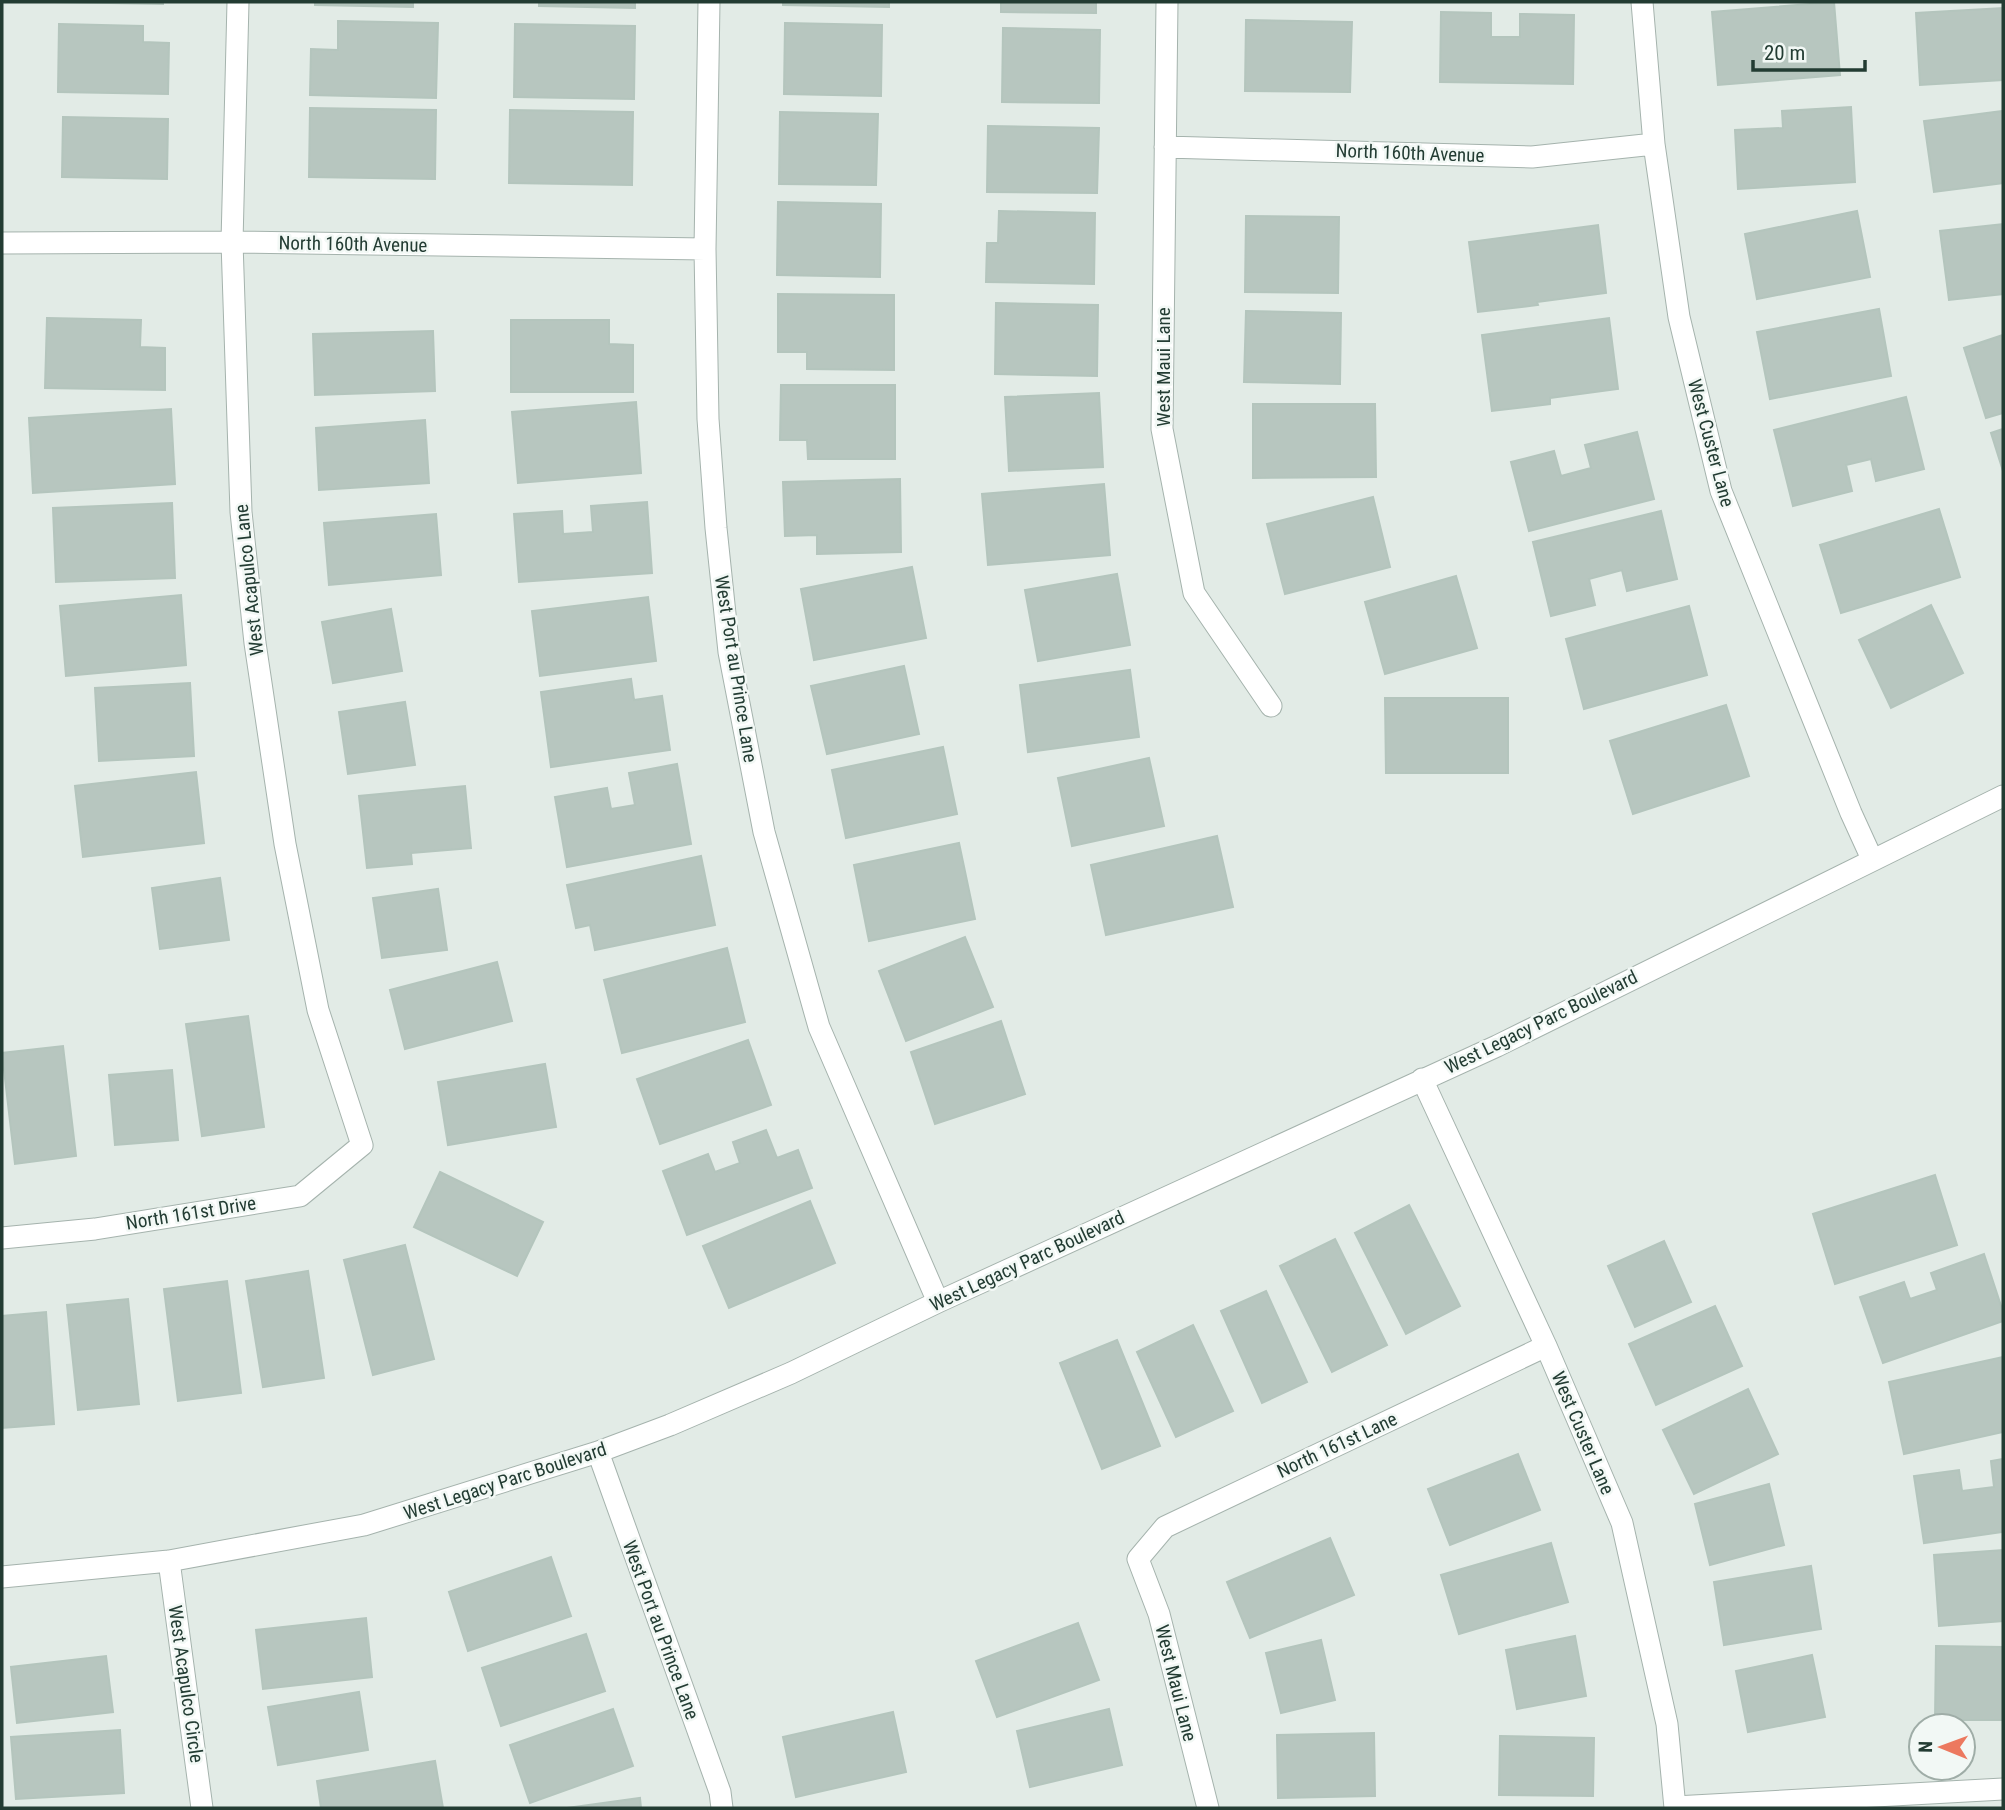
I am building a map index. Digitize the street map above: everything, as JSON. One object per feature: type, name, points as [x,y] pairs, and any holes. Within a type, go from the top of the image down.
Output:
[{"type":"street","name":"West Acapulco Lane","points":[[238,2],[232,242],[241,512],[255,643],[285,844],[318,1010],[362,1145]]},
{"type":"street","name":"West Port au Prince Lane","points":[[709,2],[705,249],[708,419],[729,652],[764,832],[819,1027],[938,1302]]},
{"type":"street","name":"West Maui Lane","points":[[1167,2],[1162,429],[1194,593],[1271,706]]},
{"type":"street","name":"West Custer Lane","points":[[1642,2],[1654,144],[1679,317],[1721,491],[1872,859]]},
{"type":"street","name":"North 160th Avenue","points":[[1165,146],[1532,157],[1654,144]]},
{"type":"street","name":"North 160th Avenue","points":[[2,243],[232,242],[705,249]]},
{"type":"street","name":"West Legacy Parc Boulevard","points":[[2,1577],[169,1560],[364,1525],[598,1452],[670,1426],[791,1373],[938,1302],[1497,1046],[2003,796]]},
{"type":"street","name":"West Custer Lane","points":[[1422,1079],[1546,1346],[1622,1523],[1647,1625],[1667,1724],[1675,1807]]},
{"type":"street","name":"North 161st Drive","points":[[2,1238],[95,1229],[300,1196],[362,1145]]},
{"type":"street","name":"North 161st Lane","points":[[1138,1559],[1165,1527],[1546,1346]]},
{"type":"street","name":"West Port au Prince Lane","points":[[598,1452],[720,1792],[722,1808]]},
{"type":"street","name":"West Maui Lane","points":[[1138,1559],[1159,1614],[1208,1808]]},
{"type":"street","name":"West Acapulco Circle","points":[[169,1560],[202,1808]]},
{"type":"street","points":[[1675,1807],[2003,1789]]},
{"type":"building","points":[[54,2],[163,2],[163,4]]},
{"type":"building","points":[[315,2],[413,2],[413,7],[315,5]]},
{"type":"building","points":[[539,2],[635,2],[635,8],[539,6]]},
{"type":"building","points":[[783,2],[889,2],[889,7],[783,5]]},
{"type":"building","points":[[1001,2],[1096,2],[1096,13],[1001,12]]},
{"type":"building","points":[[1834,2],[1840,75],[1718,85],[1712,12]]},
{"type":"building","points":[[2003,8],[2003,80],[1920,85],[1916,13]]},
{"type":"building","points":[[1441,12],[1491,13],[1491,37],[1520,37],[1520,14],[1574,15],[1573,84],[1440,82]]},
{"type":"building","points":[[1246,20],[1352,22],[1350,92],[1245,91]]},
{"type":"building","points":[[338,21],[438,23],[436,98],[310,95],[311,49],[338,50]]},
{"type":"building","points":[[785,23],[882,25],[881,96],[784,94]]},
{"type":"building","points":[[59,24],[143,26],[143,42],[169,43],[168,94],[58,92]]},
{"type":"building","points":[[515,24],[635,26],[634,99],[514,97]]},
{"type":"building","points":[[1003,28],[1100,30],[1099,103],[1002,102]]},
{"type":"building","points":[[1851,107],[1855,182],[1738,189],[1735,130],[1783,128],[1782,111]]},
{"type":"building","points":[[310,108],[436,110],[435,179],[309,177]]},
{"type":"building","points":[[510,110],[633,112],[632,185],[509,183]]},
{"type":"building","points":[[2003,111],[2003,183],[1934,192],[1924,121]]},
{"type":"building","points":[[780,112],[878,114],[876,185],[779,184]]},
{"type":"building","points":[[63,117],[168,119],[167,179],[62,177]]},
{"type":"building","points":[[988,126],[1099,128],[1097,193],[987,192]]},
{"type":"building","points":[[778,202],[881,204],[880,277],[777,275]]},
{"type":"building","points":[[999,211],[1095,213],[1094,284],[986,282],[987,243],[998,243]]},
{"type":"building","points":[[1857,211],[1870,277],[1757,299],[1745,234]]},
{"type":"building","points":[[1246,216],[1339,217],[1338,293],[1245,292]]},
{"type":"building","points":[[2003,224],[2003,294],[1949,300],[1940,231]]},
{"type":"building","points":[[1598,225],[1606,293],[1478,312],[1469,242]]},
{"type":"building","points":[[778,294],[894,295],[894,370],[807,369],[807,352],[778,352]]},
{"type":"building","points":[[996,303],[1098,305],[1097,376],[995,374]]},
{"type":"building","points":[[1879,309],[1891,376],[1770,399],[1757,332]]},
{"type":"building","points":[[1246,311],[1341,313],[1340,384],[1244,382]]},
{"type":"building","points":[[47,318],[141,320],[140,347],[165,348],[165,390],[45,388]]},
{"type":"building","points":[[1609,318],[1618,389],[1550,398],[1550,404],[1492,411],[1482,335]]},
{"type":"building","points":[[511,320],[609,320],[609,344],[633,345],[633,392],[511,392]]},
{"type":"building","points":[[433,331],[435,391],[315,395],[313,334]]},
{"type":"building","points":[[2003,335],[2003,413],[1986,418],[1964,348]]},
{"type":"building","points":[[781,385],[895,385],[895,459],[808,459],[807,440],[780,440]]},
{"type":"building","points":[[1099,393],[1103,467],[1009,471],[1005,397]]},
{"type":"building","points":[[1906,397],[1924,469],[1876,481],[1871,459],[1846,465],[1852,491],[1793,506],[1774,430]]},
{"type":"building","points":[[636,402],[641,473],[518,483],[512,412]]},
{"type":"building","points":[[1253,404],[1375,404],[1376,477],[1253,478]]},
{"type":"building","points":[[171,409],[175,484],[33,493],[29,418]]},
{"type":"building","points":[[425,420],[429,483],[319,490],[316,428]]},
{"type":"building","points":[[2003,429],[2003,471],[1991,433]]},
{"type":"building","points":[[1637,432],[1654,499],[1529,531],[1511,462],[1554,451],[1561,476],[1591,468],[1585,445]]},
{"type":"building","points":[[900,479],[901,552],[817,554],[817,535],[785,536],[783,482]]},
{"type":"building","points":[[1104,484],[1110,555],[988,565],[982,494]]},
{"type":"building","points":[[1373,497],[1390,567],[1285,594],[1267,524]]},
{"type":"building","points":[[647,502],[652,573],[519,582],[514,514],[562,511],[563,534],[593,532],[591,506]]},
{"type":"building","points":[[172,503],[175,578],[56,582],[53,508]]},
{"type":"building","points":[[1939,509],[1960,577],[1841,613],[1820,545]]},
{"type":"building","points":[[1661,511],[1677,579],[1627,591],[1622,570],[1589,579],[1595,605],[1551,616],[1533,542]]},
{"type":"building","points":[[436,514],[441,575],[329,585],[324,523]]},
{"type":"building","points":[[912,567],[926,638],[814,660],[801,589]]},
{"type":"building","points":[[1117,574],[1130,645],[1038,661],[1025,590]]},
{"type":"building","points":[[1456,576],[1477,648],[1385,674],[1365,602]]},
{"type":"building","points":[[181,595],[186,665],[66,676],[60,606]]},
{"type":"building","points":[[648,597],[656,661],[540,676],[532,611]]},
{"type":"building","points":[[1931,605],[1963,673],[1891,708],[1859,640]]},
{"type":"building","points":[[1689,606],[1707,675],[1584,709],[1566,639]]},
{"type":"building","points":[[391,609],[402,671],[333,683],[322,622]]},
{"type":"building","points":[[904,666],[919,734],[827,754],[811,686]]},
{"type":"building","points":[[1130,670],[1139,737],[1028,752],[1020,685]]},
{"type":"building","points":[[631,679],[634,700],[662,696],[670,750],[551,767],[541,692]]},
{"type":"building","points":[[190,683],[194,756],[99,761],[95,688]]},
{"type":"building","points":[[1385,698],[1508,698],[1508,773],[1386,773]]},
{"type":"building","points":[[405,702],[415,765],[348,774],[339,712]]},
{"type":"building","points":[[1726,705],[1749,776],[1633,814],[1610,741]]},
{"type":"building","points":[[943,747],[957,814],[846,838],[832,770]]},
{"type":"building","points":[[1149,758],[1164,826],[1072,846],[1058,778]]},
{"type":"building","points":[[677,764],[691,844],[567,867],[555,797],[607,788],[611,809],[635,805],[629,773]]},
{"type":"building","points":[[196,772],[204,843],[83,857],[75,786]]},
{"type":"building","points":[[465,786],[471,848],[411,853],[412,864],[367,868],[359,796]]},
{"type":"building","points":[[1217,836],[1233,907],[1106,935],[1091,865]]},
{"type":"building","points":[[959,843],[975,919],[869,941],[854,865]]},
{"type":"building","points":[[701,856],[715,925],[595,950],[590,925],[576,928],[567,885]]},
{"type":"building","points":[[220,878],[229,940],[160,949],[152,888]]},
{"type":"building","points":[[438,889],[447,950],[382,958],[373,898]]},
{"type":"building","points":[[965,937],[993,1007],[906,1041],[879,971]]},
{"type":"building","points":[[727,948],[745,1022],[622,1053],[604,980]]},
{"type":"building","points":[[497,962],[512,1021],[405,1049],[390,990]]},
{"type":"building","points":[[248,1016],[264,1127],[202,1136],[186,1024]]},
{"type":"building","points":[[1001,1021],[1025,1094],[935,1124],[911,1052]]},
{"type":"building","points":[[748,1040],[771,1105],[660,1144],[637,1079]]},
{"type":"building","points":[[63,1046],[76,1156],[15,1164],[2,1053]]},
{"type":"building","points":[[545,1064],[556,1127],[448,1145],[438,1082]]},
{"type":"building","points":[[172,1070],[178,1140],[115,1145],[109,1075]]},
{"type":"building","points":[[766,1130],[777,1158],[798,1150],[812,1188],[687,1235],[663,1171],[708,1154],[715,1172],[740,1163],[733,1142]]},
{"type":"building","points":[[440,1172],[543,1222],[517,1276],[414,1227]]},
{"type":"building","points":[[1935,1175],[1957,1245],[1835,1284],[1813,1214]]},
{"type":"building","points":[[810,1201],[835,1263],[729,1308],[703,1246]]},
{"type":"building","points":[[1409,1205],[1460,1306],[1406,1334],[1355,1233]]},
{"type":"building","points":[[1335,1239],[1387,1345],[1332,1372],[1280,1266]]},
{"type":"building","points":[[1664,1241],[1691,1302],[1635,1327],[1608,1266]]},
{"type":"building","points":[[405,1245],[434,1359],[373,1375],[344,1260]]},
{"type":"building","points":[[1984,1254],[2003,1312],[2003,1321],[1883,1363],[1860,1297],[1904,1282],[1910,1299],[1937,1290],[1931,1273]]},
{"type":"building","points":[[308,1271],[324,1378],[263,1387],[246,1281]]},
{"type":"building","points":[[227,1281],[241,1393],[178,1401],[164,1289]]},
{"type":"building","points":[[1266,1291],[1307,1382],[1262,1403],[1221,1311]]},
{"type":"building","points":[[128,1299],[139,1404],[78,1410],[67,1305]]},
{"type":"building","points":[[1715,1306],[1742,1366],[1656,1405],[1629,1344]]},
{"type":"building","points":[[46,1312],[54,1424],[2,1428],[2,1316]]},
{"type":"building","points":[[1193,1325],[1233,1411],[1176,1437],[1137,1352]]},
{"type":"building","points":[[1117,1340],[1160,1446],[1102,1469],[1060,1363]]},
{"type":"building","points":[[2003,1357],[2003,1432],[1904,1454],[1889,1382]]},
{"type":"building","points":[[1748,1389],[1778,1454],[1694,1494],[1663,1430]]},
{"type":"building","points":[[1518,1454],[1540,1510],[1450,1545],[1428,1489]]},
{"type":"building","points":[[2003,1459],[2003,1532],[1924,1543],[1914,1476],[1959,1470],[1962,1491],[1994,1487],[1991,1461]]},
{"type":"building","points":[[1769,1484],[1784,1545],[1710,1565],[1695,1504]]},
{"type":"building","points":[[1330,1538],[1354,1595],[1250,1638],[1227,1582]]},
{"type":"building","points":[[1551,1543],[1568,1602],[1459,1634],[1441,1575]]},
{"type":"building","points":[[2003,1550],[2003,1621],[1939,1626],[1934,1555]]},
{"type":"building","points":[[551,1557],[571,1616],[468,1651],[449,1592]]},
{"type":"building","points":[[1811,1566],[1821,1629],[1724,1645],[1714,1582]]},
{"type":"building","points":[[366,1618],[372,1677],[263,1689],[256,1630]]},
{"type":"building","points":[[1078,1623],[1099,1680],[997,1717],[976,1661]]},
{"type":"building","points":[[586,1634],[605,1691],[501,1726],[482,1668]]},
{"type":"building","points":[[1575,1636],[1586,1696],[1517,1709],[1506,1650]]},
{"type":"building","points":[[1321,1640],[1335,1700],[1281,1713],[1266,1653]]},
{"type":"building","points":[[1936,1646],[2003,1647],[2003,1720],[1977,1720],[1977,1712],[1935,1712]]},
{"type":"building","points":[[1812,1655],[1825,1717],[1748,1732],[1736,1671]]},
{"type":"building","points":[[106,1656],[113,1712],[17,1723],[11,1667]]},
{"type":"building","points":[[359,1692],[368,1750],[278,1765],[268,1707]]},
{"type":"building","points":[[613,1709],[633,1766],[530,1803],[510,1745]]},
{"type":"building","points":[[1109,1709],[1122,1765],[1030,1787],[1017,1731]]},
{"type":"building","points":[[893,1712],[906,1772],[796,1797],[783,1737]]},
{"type":"building","points":[[120,1730],[124,1793],[16,1799],[11,1737]]},
{"type":"building","points":[[1374,1733],[1375,1796],[1278,1798],[1277,1735]]},
{"type":"building","points":[[1500,1736],[1594,1738],[1593,1796],[1499,1795]]},
{"type":"building","points":[[435,1761],[443,1808],[321,1808],[317,1781]]},
{"type":"building","points":[[640,1798],[641,1808],[567,1808]]}]
